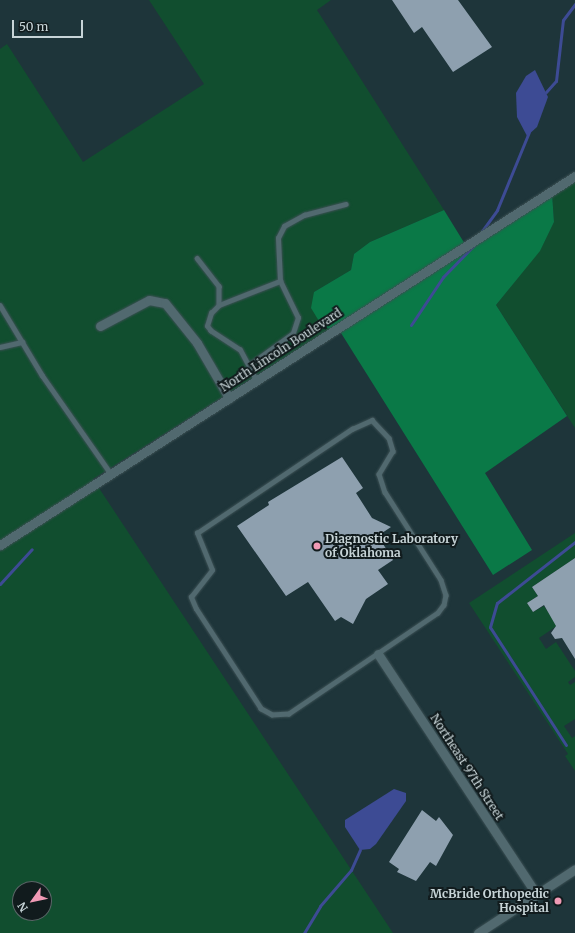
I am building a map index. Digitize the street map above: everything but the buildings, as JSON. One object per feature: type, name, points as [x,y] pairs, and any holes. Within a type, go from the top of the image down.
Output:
[{"type":"street","name":"North Lincoln Boulevard","points":[[0,545],[575,176]]},
{"type":"street","points":[[100,326],[149,300],[165,303],[196,343],[229,398]]},
{"type":"street","name":"Northeast 97th Street","points":[[378,654],[536,894]]},
{"type":"street","points":[[478,933],[575,869]]},
{"type":"lane","points":[[249,365],[283,342],[295,326],[295,309],[280,281],[278,238],[284,226],[304,215],[346,204]]},
{"type":"lane","points":[[197,258],[219,286],[219,305]]},
{"type":"lane","points":[[256,380],[240,350],[207,326],[211,313],[219,305],[280,281]]},
{"type":"lane","points":[[0,305],[22,342],[111,474]]},
{"type":"lane","points":[[0,347],[22,342]]},
{"type":"lane","points":[[372,420],[389,438],[393,451],[379,474],[385,492],[441,580],[446,595],[438,613],[378,654],[289,714],[272,715],[260,709],[191,597],[212,570],[197,533],[352,429],[372,420]]},
{"type":"green space","points":[[149,0],[331,0],[317,10],[444,210],[370,242],[354,254],[351,270],[314,292],[330,329],[93,479],[393,933],[0,933],[0,49],[7,44],[83,162],[204,84]]},
{"type":"green space","points":[[575,179],[575,428],[496,305],[540,250],[554,222],[552,193]]},
{"type":"green space","points":[[552,193],[554,222],[540,251],[496,305],[567,416],[485,473],[532,550],[493,575],[341,333],[322,326],[311,308],[314,292],[351,270],[354,254],[370,242],[444,210],[468,249]]},
{"type":"green space","points":[[575,533],[575,558],[532,587],[538,596],[527,603],[533,612],[544,606],[550,615],[564,621],[539,638],[546,649],[556,642],[575,671],[575,677],[568,682],[570,685],[575,682],[575,719],[564,726],[572,738],[575,736],[575,771],[565,756],[568,754],[469,603]]},
{"type":"water","points":[[535,70],[548,97],[537,127],[527,136],[517,117],[516,93],[526,76]]},
{"type":"water","points":[[394,789],[406,793],[406,801],[376,844],[370,849],[360,850],[345,827],[345,820]]},
{"type":"waterway","points":[[546,92],[556,81],[563,20],[575,4]]},
{"type":"waterway","points":[[482,231],[497,210],[529,132]]},
{"type":"waterway","points":[[411,325],[443,277],[474,245]]},
{"type":"waterway","points":[[566,745],[490,627],[497,603],[575,542]]},
{"type":"waterway","points":[[0,584],[32,549]]},
{"type":"waterway","points":[[304,933],[320,906],[351,870],[360,850]]},
{"type":"place","name":"Diagnostic Laboratory of Oklahoma","points":[[317,546]]},
{"type":"place","name":"McBride Orthopedic Hospital","points":[[558,901]]}]
